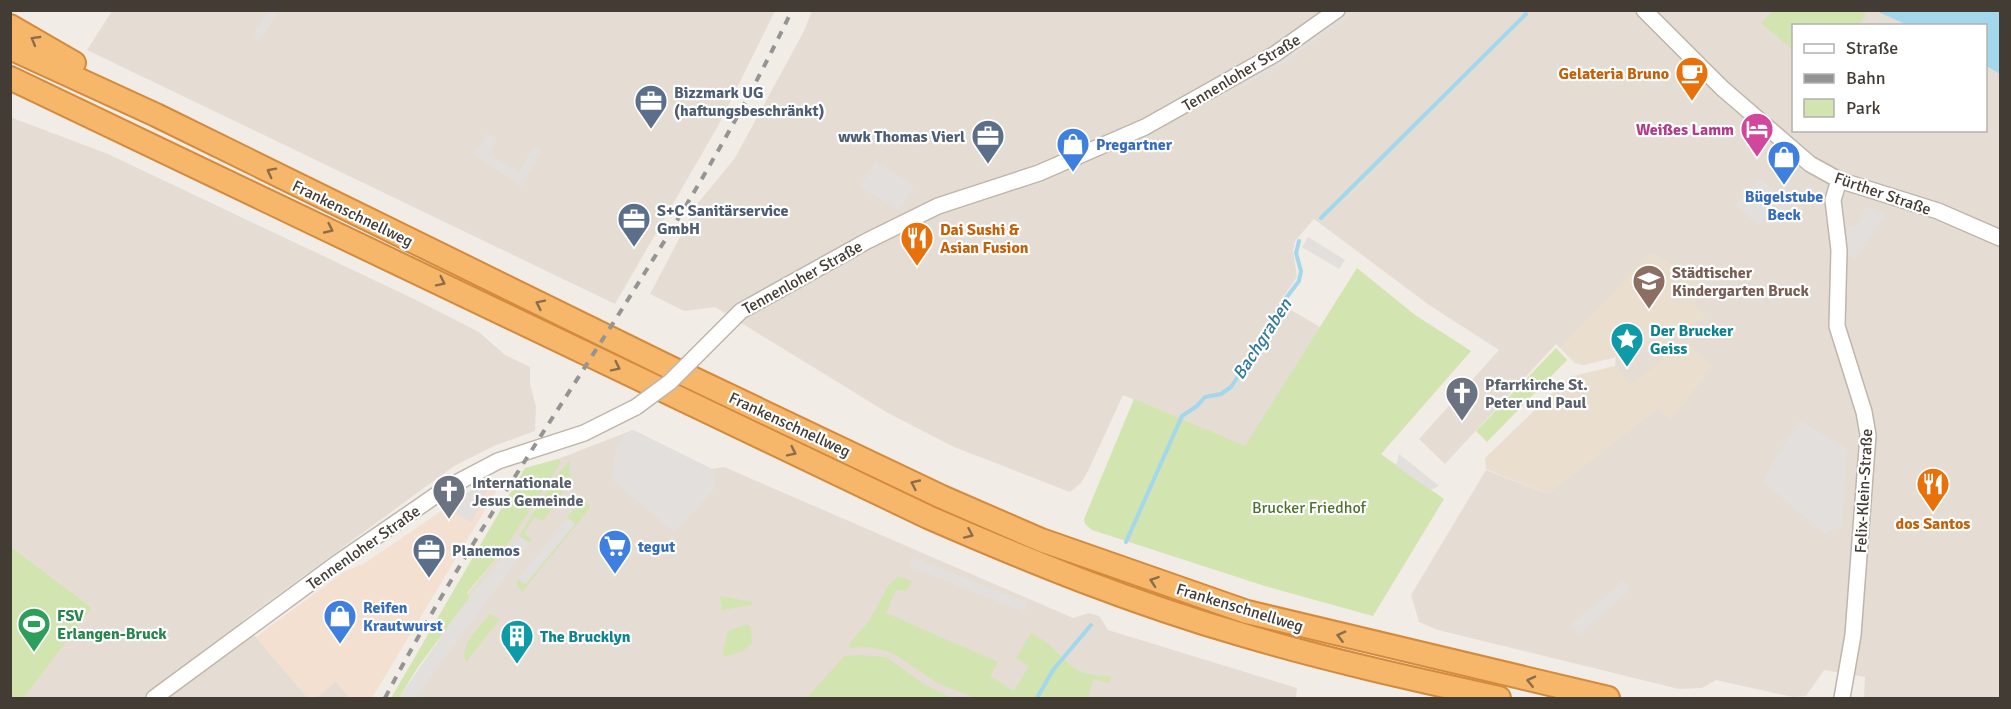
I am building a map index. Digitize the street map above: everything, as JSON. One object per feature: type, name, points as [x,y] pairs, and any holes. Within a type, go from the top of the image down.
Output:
[{"type":"highway","points":[[10,26],[121,90],[156,115]]},
{"type":"highway","name":"Frankenschnellweg","points":[[10,48],[156,115],[671,368],[942,497],[1041,540],[1246,612],[1608,699]]},
{"type":"highway","name":"Frankenschnellweg","points":[[10,78],[928,517],[1034,563],[1242,635],[1499,699]]},
{"type":"highway","points":[[10,93],[99,131],[162,151]]},
{"type":"street","name":"Tennenloher Straße","points":[[154,699],[328,570],[445,489],[498,461],[584,434],[636,407],[670,382],[741,311],[867,241],[938,206],[1039,173],[1145,127],[1275,54],[1337,10]]},
{"type":"street","name":"Fürther Straße","points":[[1644,10],[1682,51],[1771,132],[1810,164],[1839,180],[1938,212],[2001,238]]},
{"type":"street","name":"Felix-Klein-Straße","points":[[1839,180],[1833,200],[1839,250],[1837,326],[1864,412],[1868,435],[1853,635],[1842,699]]},
{"type":"shaded area","points":[[112,11],[775,11],[718,126],[615,304],[87,50]]},
{"type":"shaded area","points":[[268,11],[279,11],[259,41],[252,36]]},
{"type":"shaded area","points":[[812,11],[1876,11],[1905,24],[1792,24],[1792,132],[1987,132],[1987,67],[2000,74],[2000,698],[1864,698],[1865,677],[1824,670],[1806,696],[1793,697],[1716,680],[1702,688],[1679,689],[1438,630],[1419,622],[1411,595],[1486,470],[1548,494],[1630,384],[1615,366],[1616,357],[1583,365],[1575,363],[1556,344],[1445,464],[1419,439],[1499,350],[1429,305],[1314,219],[1295,241],[1293,251],[1297,277],[1279,303],[1320,327],[1245,447],[1123,395],[1088,471],[1081,483],[1070,492],[954,447],[888,413],[715,307],[684,311],[650,294],[698,203],[735,158],[804,31]]},
{"type":"shaded area","points":[[1349,11],[1356,11],[1285,62],[1244,86],[1242,82],[1281,59]]},
{"type":"shaded area","points":[[10,117],[108,154],[414,299],[479,332],[505,355],[530,367],[530,384],[536,407],[535,431],[496,445],[454,466],[242,621],[308,698],[24,698],[92,608],[11,547]]},
{"type":"shaded area","points":[[486,134],[497,139],[489,155],[519,172],[534,146],[542,150],[522,186],[473,152],[479,149]]},
{"type":"shaded area","points":[[875,162],[914,185],[900,210],[860,187]]},
{"type":"shaded area","points":[[1758,178],[1782,198],[1759,225],[1736,205]]},
{"type":"shaded area","points":[[1866,207],[1885,214],[1854,260],[1849,256],[1846,232],[1850,225],[1856,227]]},
{"type":"shaded area","points":[[1308,237],[1345,260],[1339,269],[1302,247]]},
{"type":"shaded area","name":"Städtischer Kindergarten Bruck","points":[[1650,253],[1689,274],[1706,291],[1694,304],[1706,316],[1665,341],[1617,357],[1583,365],[1575,363],[1561,347]]},
{"type":"shaded area","points":[[1687,342],[1713,367],[1670,420],[1659,408],[1548,494],[1486,469],[1485,458],[1569,377],[1615,366],[1631,384]]},
{"type":"shaded area","points":[[1800,421],[1847,449],[1842,525],[1824,534],[1764,482],[1773,461]]},
{"type":"shaded area","points":[[633,430],[712,469],[724,467],[1073,618],[1089,613],[1099,616],[1108,630],[1297,688],[1296,698],[399,698],[470,596],[467,594],[506,547],[560,462],[558,459]]},
{"type":"shaded area","points":[[633,430],[712,469],[716,487],[675,533],[612,480],[617,447],[624,435]]},
{"type":"shaded area","points":[[1399,454],[1439,486],[1430,490],[1396,466]]},
{"type":"shaded area","points":[[484,482],[497,490],[372,698],[349,697],[336,682],[316,698],[308,698],[256,637],[344,572],[365,563]]},
{"type":"shaded area","points":[[484,482],[487,492],[471,522],[445,507]]},
{"type":"shaded area","points":[[567,517],[575,524],[526,584],[519,578]]},
{"type":"shaded area","points":[[519,536],[530,543],[417,698],[399,698],[453,619]]},
{"type":"shaded area","points":[[912,557],[1028,603],[1024,612],[909,566]]},
{"type":"shaded area","points":[[1623,581],[1631,589],[1579,635],[1570,625]]},
{"type":"shaded area","points":[[335,681],[349,697],[358,698],[315,698]]},
{"type":"green space","points":[[1773,10],[1867,11],[1859,24],[1792,24],[1792,49],[1761,23]]},
{"type":"green space","name":"Brucker Friedhof","points":[[1357,268],[1415,315],[1471,351],[1381,454],[1444,499],[1373,616],[1265,586],[1092,530],[1085,524],[1084,519],[1134,399],[1245,446]]},
{"type":"green space","points":[[1556,348],[1567,360],[1487,442],[1476,431]]},
{"type":"green space","points":[[558,459],[561,462],[506,547],[467,593],[470,597],[418,667],[399,698],[391,698],[525,468]]},
{"type":"green space","points":[[570,461],[570,482],[543,521],[534,517],[524,534],[532,539],[529,543],[519,536],[559,473]]},
{"type":"green space","points":[[585,502],[590,506],[589,509],[522,592],[517,585],[517,580],[525,584],[575,524],[567,517],[580,503]]},
{"type":"green space","name":"FSV Erlangen-Bruck","points":[[11,547],[92,608],[24,698],[11,698]]},
{"type":"green space","points":[[898,576],[912,581],[906,591],[896,590],[886,613],[998,662],[990,676],[1014,691],[1029,666],[1016,658],[1031,633],[1083,672],[1111,676],[1110,683],[1093,679],[1088,698],[976,698],[939,684],[891,652],[869,647],[850,648],[849,644],[869,621],[888,586]]},
{"type":"green space","points":[[720,596],[752,602],[752,605],[722,610]]},
{"type":"green space","points":[[490,614],[499,620],[466,662],[465,649],[468,643]]},
{"type":"green space","points":[[747,624],[751,627],[752,643],[744,650],[725,657],[723,652],[728,631]]},
{"type":"green space","points":[[844,656],[886,657],[922,683],[952,698],[807,698]]},
{"type":"water","points":[[1876,11],[2000,11],[2000,74],[1987,67],[1987,24],[1905,24]]},
{"type":"waterway","name":"Bachgraben","points":[[1321,218],[1526,14]]},
{"type":"waterway","name":"Bachgraben","points":[[1126,542],[1182,416],[1197,406],[1205,397],[1221,394],[1231,387],[1273,323],[1277,310],[1299,281],[1301,271],[1296,253],[1299,241]]},
{"type":"waterway","name":"Bachgraben","points":[[1037,698],[1053,670],[1091,625]]},
{"type":"railway","points":[[385,698],[433,611],[485,525],[697,186],[747,99],[792,10]]},
{"type":"place","name":"Gelateria Bruno","points":[[1692,102]]},
{"type":"place","name":"Bizzmark UG (haftungsbeschränkt)","points":[[651,130]]},
{"type":"place","name":"Weißes Lamm","points":[[1757,158]]},
{"type":"place","name":"wwk Thomas Vierl","points":[[988,165]]},
{"type":"place","name":"Pregartner","points":[[1073,173]]},
{"type":"place","name":"Bügelstube Beck","points":[[1784,186]]},
{"type":"place","name":"S+C Sanitärservice GmbH","points":[[634,248]]},
{"type":"place","name":"Dai Sushi & Asian Fusion","points":[[917,267]]},
{"type":"place","name":"Städtischer Kindergarten Bruck","points":[[1649,310]]},
{"type":"place","name":"Der Brucker Geiss","points":[[1627,368]]},
{"type":"place","name":"Pfarrkirche St. Peter und Paul","points":[[1462,422]]},
{"type":"place","name":"dos Santos","points":[[1933,513]]},
{"type":"place","name":"Internationale Jesus Gemeinde","points":[[449,520]]},
{"type":"place","name":"tegut","points":[[615,575]]},
{"type":"place","name":"Planemos","points":[[429,579]]},
{"type":"place","name":"Reifen Krautwurst","points":[[340,645]]},
{"type":"place","name":"FSV Erlangen-Bruck","points":[[34,653]]},
{"type":"place","name":"The Brucklyn","points":[[517,665]]}]
